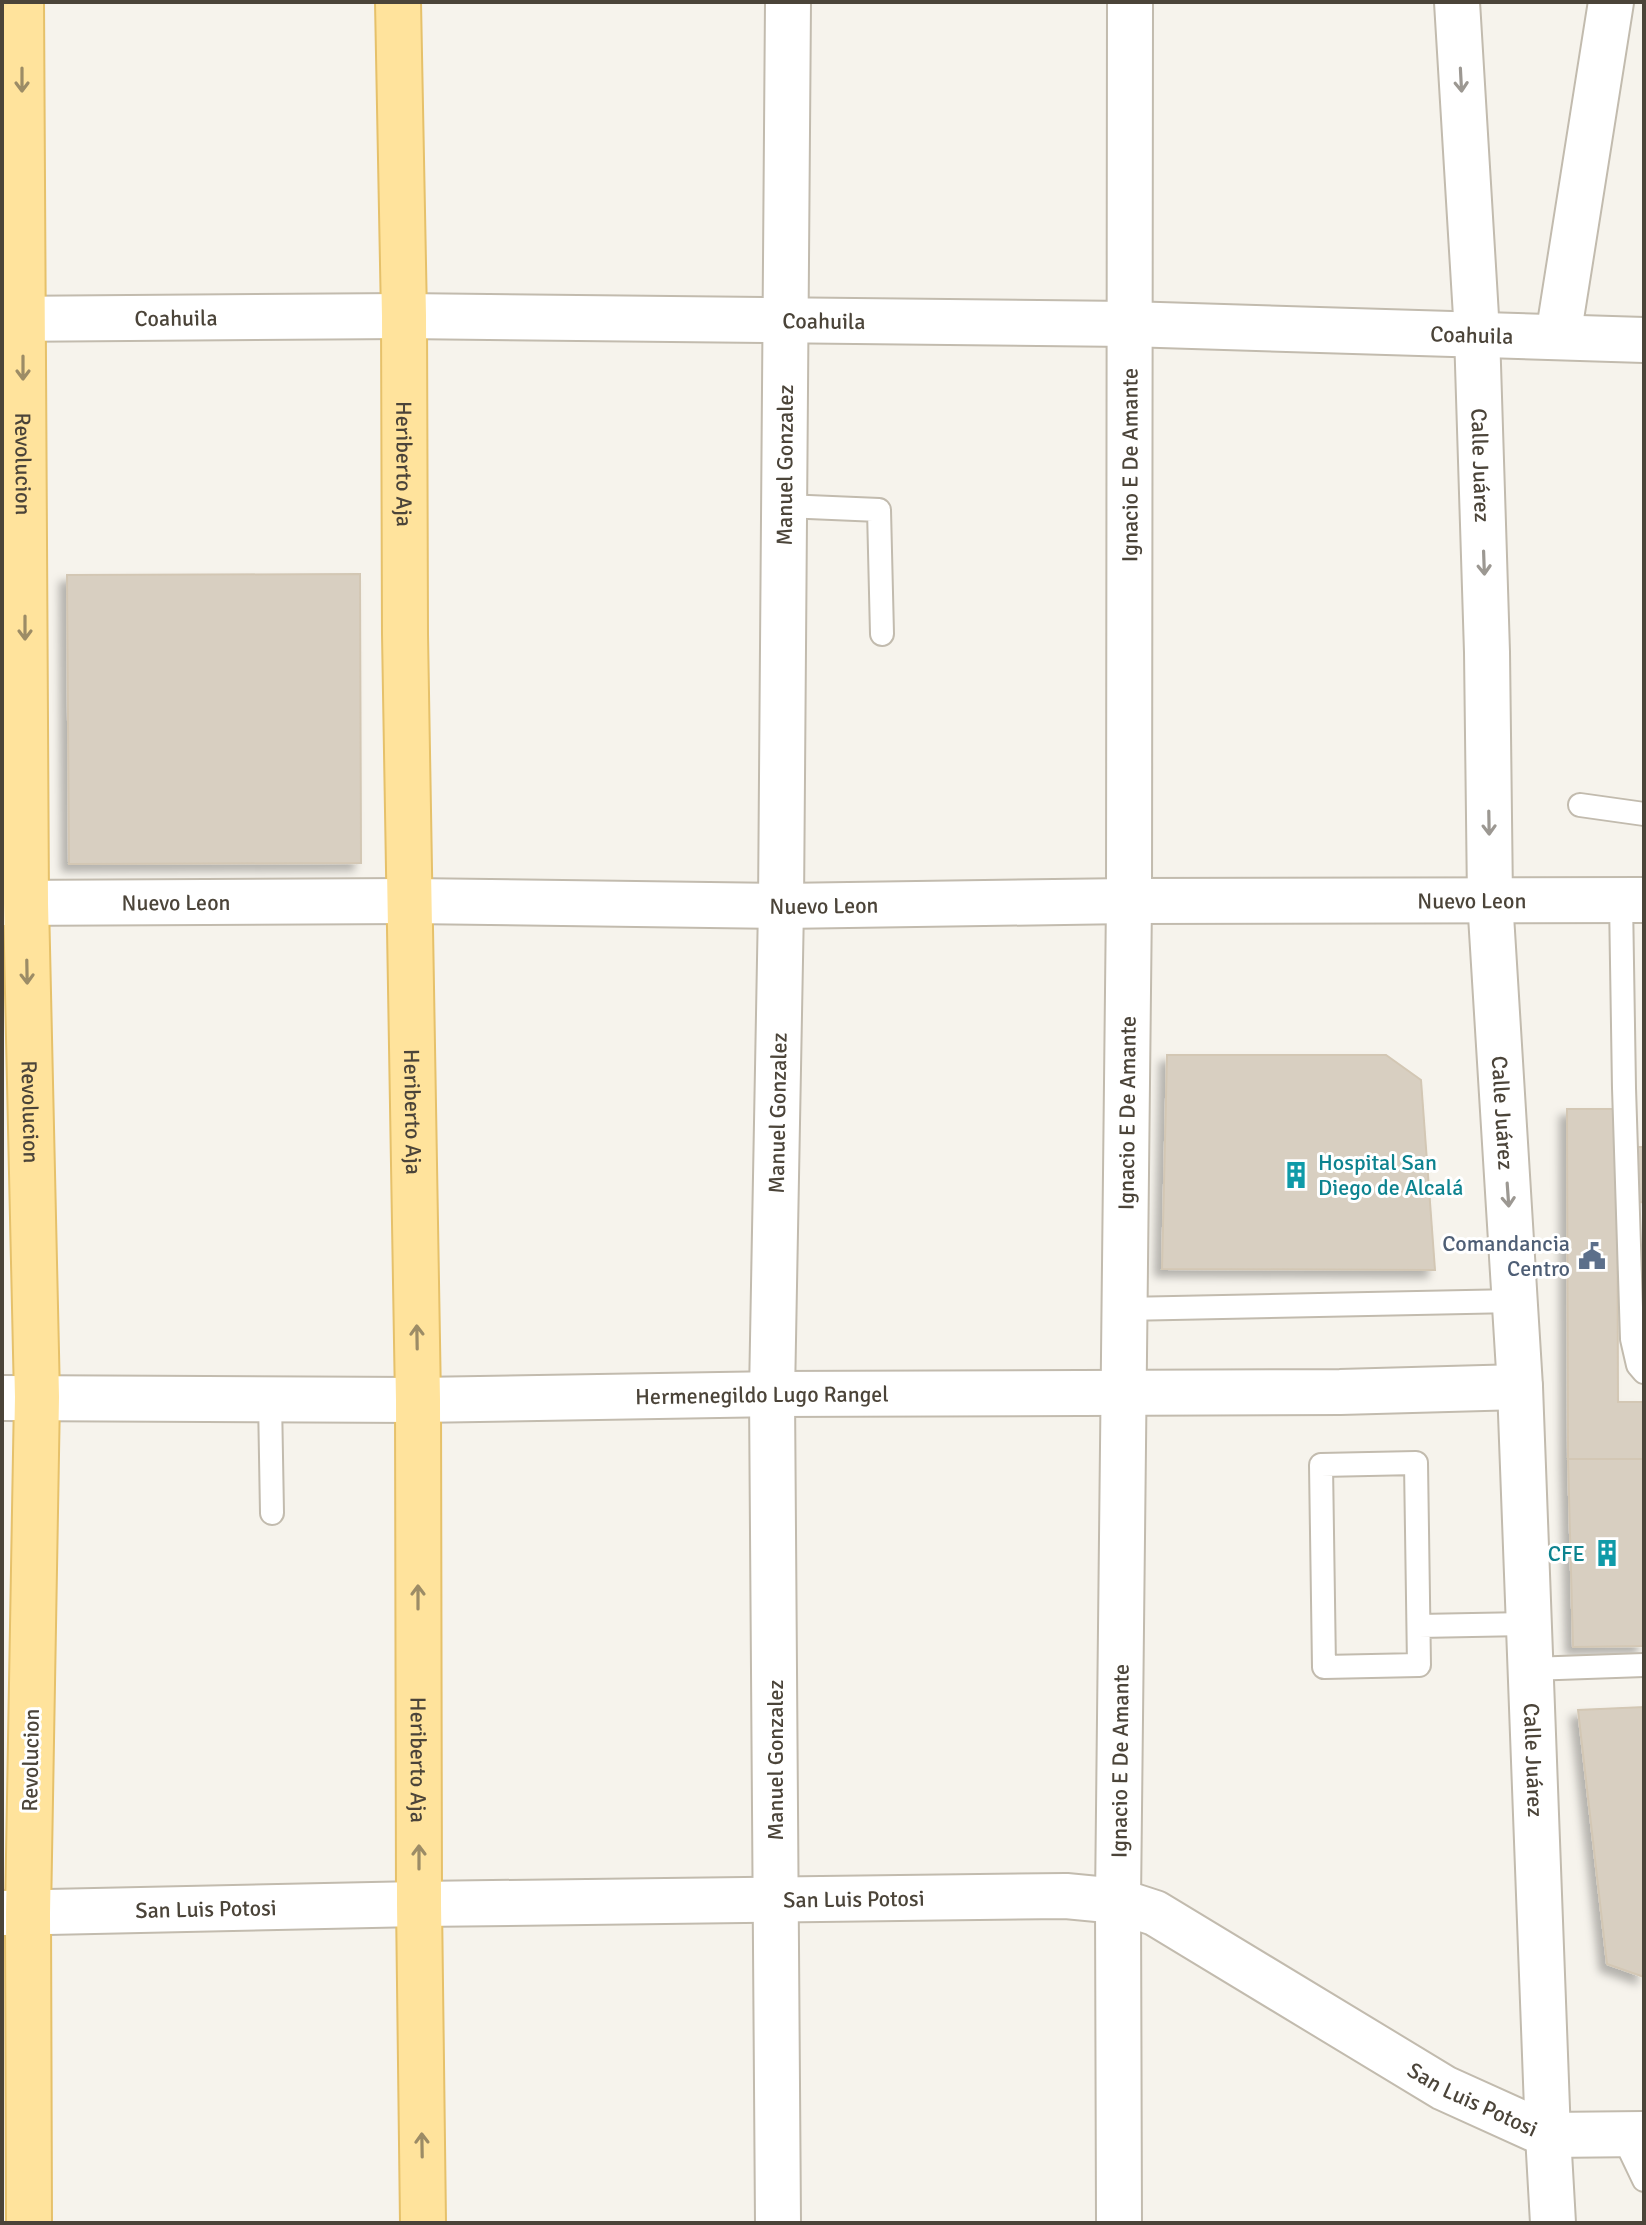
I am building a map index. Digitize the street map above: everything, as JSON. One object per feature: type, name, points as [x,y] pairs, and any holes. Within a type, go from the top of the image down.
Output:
[{"type":"main road","name":"Revolucion","points":[[21,2],[12,319],[19,1397],[15,1913],[29,2223]]},
{"type":"main road","name":"Heriberto Aja","points":[[398,2],[418,1400],[423,2223]]},
{"type":"street","name":"Manuel Gonzalez","points":[[778,2223],[772,1394],[781,906],[788,2]]},
{"type":"street","name":"Ignacio E De Amante","points":[[1119,2223],[1118,1901],[1129,901],[1130,2]]},
{"type":"street","name":"Calle Juárez","points":[[1457,2],[1477,333],[1487,652],[1490,899],[1520,1387],[1553,2223]]},
{"type":"street","points":[[1558,337],[1611,2]]},
{"type":"street","name":"Coahuila","points":[[12,319],[404,316],[1128,324],[1644,340]]},
{"type":"street","name":"Nuevo Leon","points":[[14,903],[410,901],[781,906],[1129,901],[1633,900]]},
{"type":"street","name":"Hermenegildo Lugo Rangel","points":[[19,1397],[418,1400],[772,1394],[1340,1392],[1520,1387]]},
{"type":"street","name":"San Luis Potosi","points":[[15,1913],[776,1899],[1066,1896],[1118,1901],[1155,1913],[1444,2088],[1548,2135],[1633,2134]]},
{"type":"lane","points":[[785,506],[879,510],[882,634]]},
{"type":"lane","points":[[1580,805],[1644,814]]},
{"type":"lane","points":[[1633,900],[1637,1283],[1632,1339],[1638,1365],[1644,1372]]},
{"type":"lane","points":[[1124,1309],[1515,1301]]},
{"type":"lane","points":[[270,1400],[272,1513]]},
{"type":"lane","points":[[1416,1463],[1419,1626],[1419,1665],[1324,1667],[1321,1465],[1416,1463]]},
{"type":"lane","points":[[1419,1626],[1528,1624]]},
{"type":"lane","points":[[1530,1669],[1644,1665]]},
{"type":"lane","points":[[1633,2134],[1644,2180]]},
{"type":"building","points":[[360,574],[361,863],[69,864],[67,575]]},
{"type":"building","name":"Hospital San Diego de Alcalá","points":[[1167,1055],[1386,1055],[1421,1080],[1435,1270],[1162,1269]]},
{"type":"building","name":"Comandancia Centro","points":[[1567,1109],[1617,1109],[1618,1402],[1644,1402],[1644,1459],[1568,1459]]},
{"type":"building","points":[[1634,1147],[1644,1147],[1644,1202],[1634,1203]]},
{"type":"building","name":"CFE","points":[[1568,1459],[1644,1459],[1644,1646],[1573,1647]]},
{"type":"building","points":[[1644,1707],[1644,1977],[1607,1964],[1578,1710]]},
{"type":"place","name":"Hospital San Diego de Alcalá","points":[[1296,1175]]},
{"type":"place","name":"Comandancia Centro","points":[[1592,1256]]},
{"type":"place","name":"CFE","points":[[1607,1553]]}]
